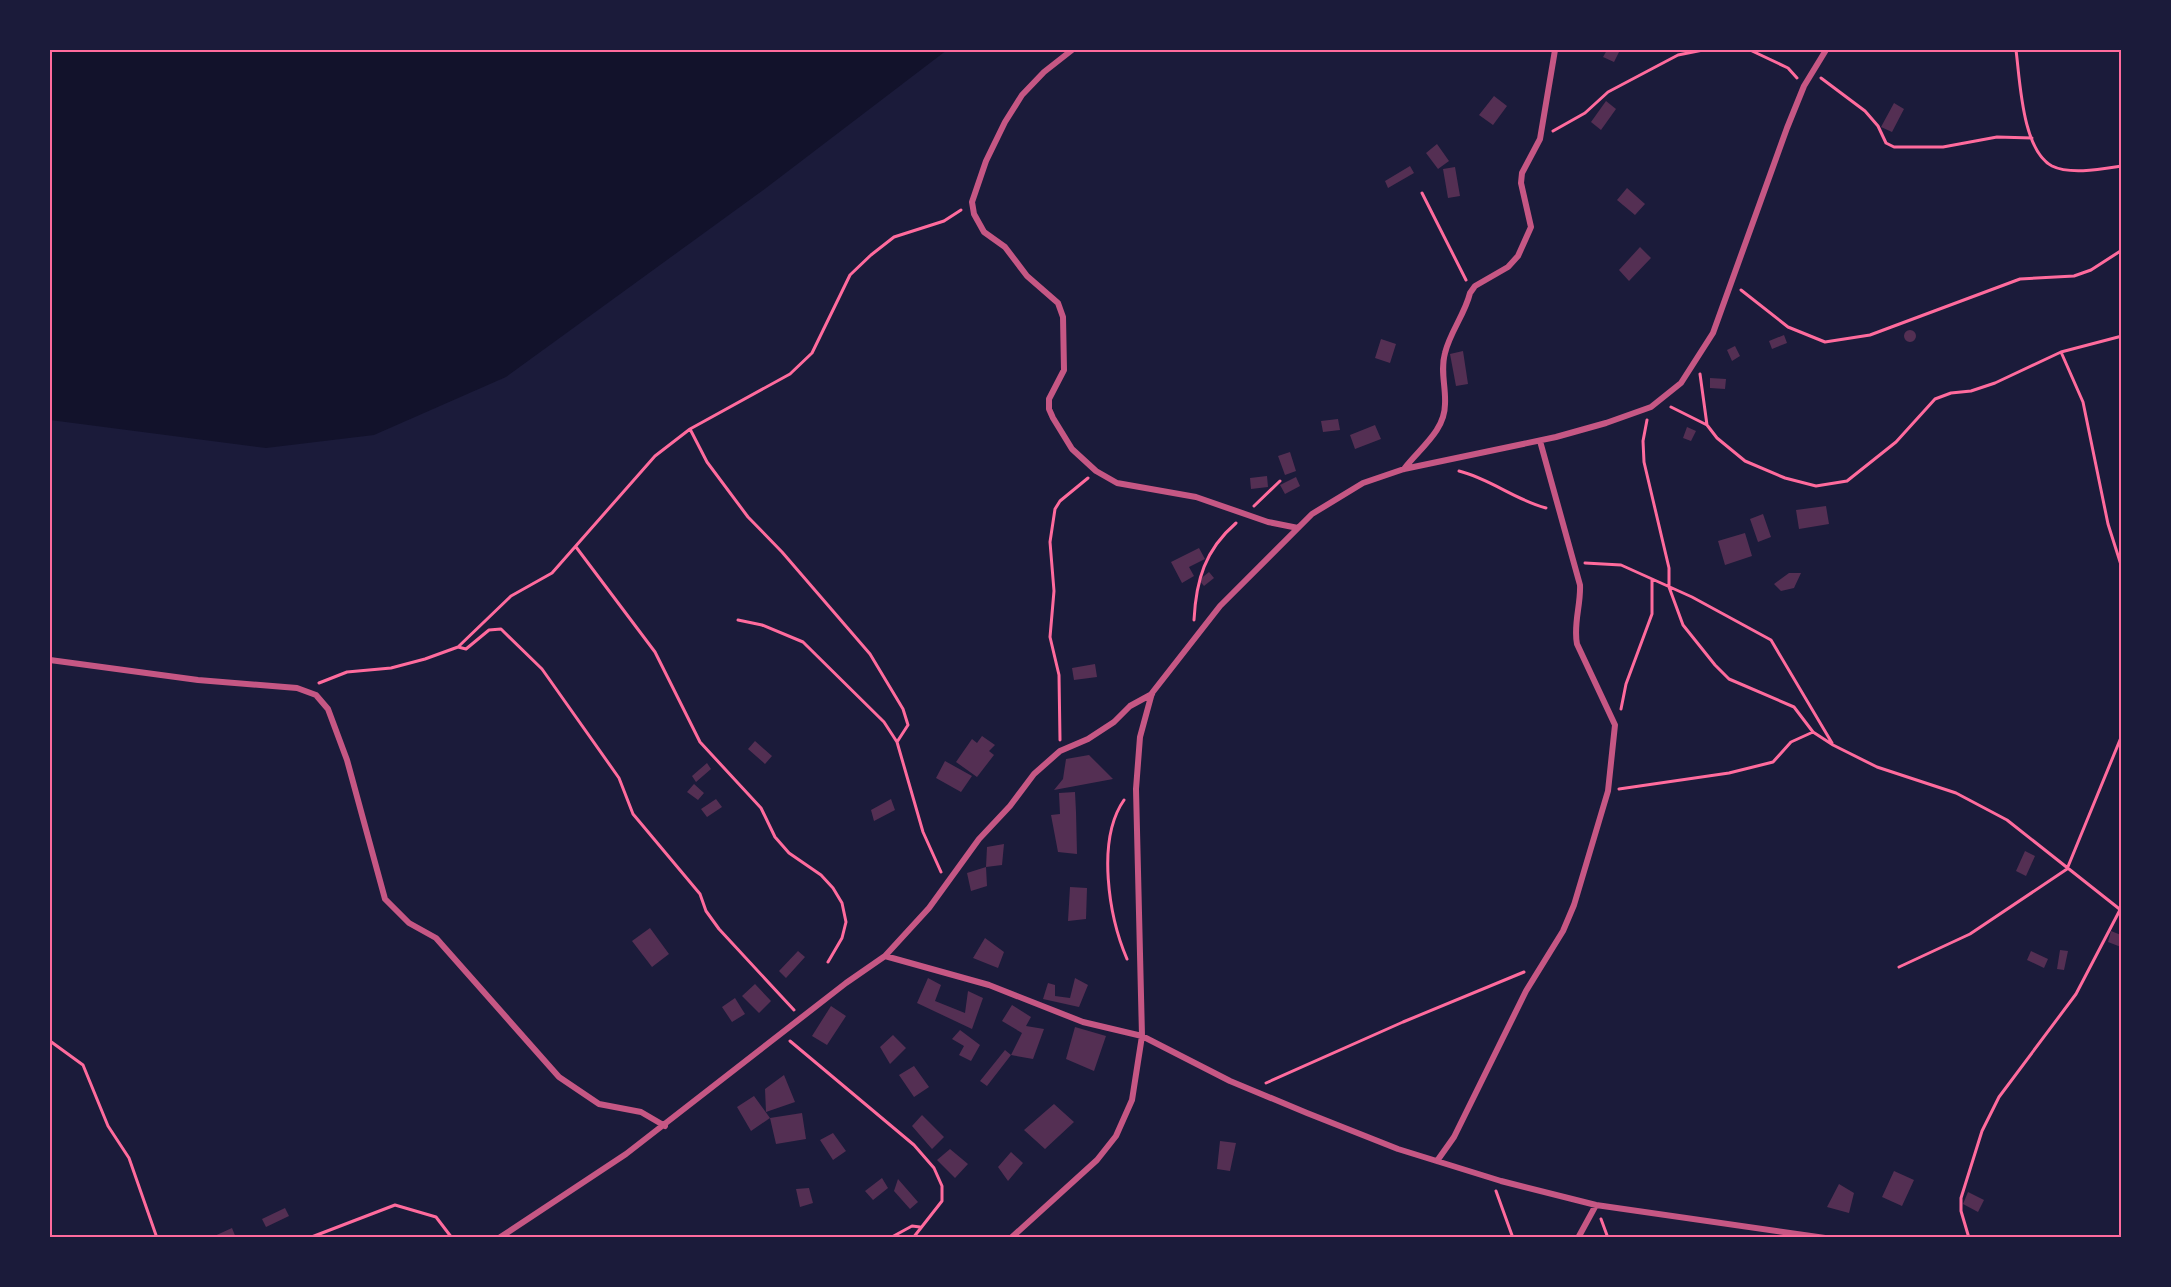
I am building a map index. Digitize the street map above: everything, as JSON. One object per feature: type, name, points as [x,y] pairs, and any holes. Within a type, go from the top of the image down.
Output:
[{"type":"street","points":[[1072,50],[1044,72],[1022,95],[1010,113],[986,161],[972,202],[974,214],[984,232],[1005,247],[1026,276],[1058,303],[1063,316],[1064,370],[1049,399],[1049,409],[1072,449],[1096,471],[1117,483],[1196,497],[1245,514],[1298,528]]},
{"type":"street","points":[[1404,469],[1421,447],[1436,434],[1443,420],[1446,404],[1442,363],[1470,293],[1475,286],[1508,267],[1527,239],[1532,227],[1531,215],[1521,183],[1522,173],[1540,139],[1555,50]]},
{"type":"street","points":[[499,1238],[665,1126],[846,983],[885,956],[948,884],[979,838],[1010,806],[1034,774],[1060,751],[1088,739],[1114,722],[1130,706],[1152,693],[1220,606],[1312,514],[1363,483],[1404,469],[1540,441],[1606,423],[1651,406],[1681,383],[1698,360],[1713,333],[1804,86],[1826,50]]},
{"type":"street","points":[[1437,1161],[1454,1137],[1526,991],[1563,931],[1574,905],[1608,791],[1615,725],[1577,644],[1574,632],[1581,602],[1574,563],[1540,441]]},
{"type":"street","points":[[50,660],[198,680],[301,689],[316,695],[328,709],[358,794],[385,899],[409,923],[436,938],[559,1077],[599,1104],[641,1112],[665,1126]]},
{"type":"street","points":[[1011,1238],[1097,1160],[1116,1136],[1132,1100],[1142,1036],[1136,789],[1140,737],[1152,693]]},
{"type":"street","points":[[885,956],[989,985],[1083,1022],[1142,1036],[1252,1090],[1398,1149],[1492,1179],[1596,1205],[1825,1238]]},
{"type":"street","points":[[1578,1238],[1596,1205]]},
{"type":"path","points":[[1540,139],[1585,113],[1608,92],[1678,56],[1703,50]]},
{"type":"path","points":[[1750,50],[1788,68],[1804,86]]},
{"type":"path","points":[[2016,50],[2027,124],[2039,153],[2051,165],[2062,169],[2121,166]]},
{"type":"path","points":[[1813,71],[1865,111],[1878,126],[1886,143],[1894,147],[1943,147],[1997,137],[2032,138]]},
{"type":"path","points":[[1422,193],[1465,277],[1470,293]]},
{"type":"path","points":[[301,689],[347,672],[391,668],[458,647],[511,596],[552,573],[655,456],[690,429],[790,374],[798,367],[812,353],[850,275],[871,255],[894,237],[944,221],[972,202]]},
{"type":"path","points":[[1732,284],[1788,327],[1824,342],[1870,335],[2020,279],[2074,276],[2091,270],[2121,250]]},
{"type":"path","points":[[1657,402],[1692,415],[1707,425],[1717,438],[1745,460],[1785,478],[1816,486],[1847,481],[1896,442],[1935,399],[1995,383],[2061,352],[2121,336]]},
{"type":"path","points":[[2061,352],[2083,402],[2108,524],[2121,568]]},
{"type":"path","points":[[1698,360],[1707,425]]},
{"type":"path","points":[[1651,406],[1643,441],[1644,462],[1669,568],[1669,587],[1683,625],[1715,665],[1729,679],[1794,707],[1813,732],[1833,745],[1876,767],[1966,799],[2007,820],[2067,869],[2121,908],[2076,994],[1999,1097],[1982,1131],[1961,1197],[1961,1210],[1970,1238]]},
{"type":"path","points":[[690,429],[707,462],[748,517],[782,552],[870,654],[903,709],[908,725],[906,732],[897,742]]},
{"type":"path","points":[[1437,462],[1491,482],[1516,497],[1538,506],[1560,511]]},
{"type":"path","points":[[1060,751],[1059,675],[1050,637],[1054,591],[1050,542],[1055,509],[1060,501],[1096,471]]},
{"type":"path","points":[[1192,643],[1195,592],[1207,555],[1221,537],[1280,481]]},
{"type":"path","points":[[576,547],[655,652],[700,742],[761,808],[775,837],[789,853],[821,875],[838,896],[846,922],[842,938],[828,962]]},
{"type":"path","points":[[1574,563],[1621,566],[1669,587],[1771,640],[1833,745]]},
{"type":"path","points":[[1615,725],[1626,684],[1652,614],[1653,580]]},
{"type":"path","points":[[738,620],[770,628],[803,642],[884,722],[897,742],[922,832],[933,859],[948,884]]},
{"type":"path","points":[[458,647],[466,649],[489,630],[501,629],[542,669],[619,778],[633,814],[700,894],[706,911],[719,929],[802,1018]]},
{"type":"path","points":[[1608,791],[1646,783],[1729,773],[1773,762],[1791,742],[1813,732]]},
{"type":"path","points":[[1899,967],[1970,934],[2067,869],[2121,735]]},
{"type":"path","points":[[1131,966],[1117,936],[1110,895],[1108,860],[1111,827],[1122,802],[1136,789]]},
{"type":"path","points":[[1252,1090],[1402,1022],[1543,965]]},
{"type":"path","points":[[783,1033],[822,1069],[914,1145],[934,1168],[942,1186],[942,1201],[913,1238]]},
{"type":"path","points":[[50,1041],[83,1065],[108,1126],[129,1158],[157,1238]]},
{"type":"path","points":[[1492,1179],[1513,1238]]},
{"type":"path","points":[[309,1238],[395,1205],[436,1216],[452,1238]]},
{"type":"path","points":[[890,1238],[912,1226],[920,1227]]},
{"type":"shaded area","points":[[50,50],[947,50],[766,188],[506,377],[374,435],[266,448],[50,420]]},
{"type":"building","points":[[1607,50],[1620,50],[1614,62],[1603,57]]},
{"type":"building","points":[[1494,96],[1507,106],[1493,125],[1479,115]]},
{"type":"building","points":[[1606,101],[1616,109],[1601,130],[1591,122]]},
{"type":"building","points":[[1894,103],[1904,109],[1892,132],[1881,127]]},
{"type":"building","points":[[1437,144],[1449,161],[1438,169],[1426,153]]},
{"type":"building","points":[[1410,166],[1414,173],[1388,188],[1385,181]]},
{"type":"building","points":[[1455,167],[1460,196],[1448,198],[1443,169]]},
{"type":"building","points":[[1627,188],[1645,204],[1635,215],[1617,200]]},
{"type":"building","points":[[1640,247],[1651,258],[1629,281],[1619,270]]},
{"type":"building","points":[[1912,330],[1916,336],[1912,342],[1908,342],[1904,334]]},
{"type":"building","points":[[1784,335],[1787,343],[1772,349],[1769,341]]},
{"type":"building","points":[[1381,339],[1396,344],[1390,363],[1375,358]]},
{"type":"building","points":[[1735,346],[1740,356],[1732,361],[1727,350]]},
{"type":"building","points":[[1463,351],[1468,384],[1456,386],[1450,354]]},
{"type":"building","points":[[1710,378],[1726,379],[1725,389],[1710,388]]},
{"type":"building","points":[[1338,419],[1340,430],[1323,432],[1321,421]]},
{"type":"building","points":[[1375,425],[1381,439],[1355,449],[1350,435]]},
{"type":"building","points":[[1687,427],[1696,431],[1691,441],[1683,438]]},
{"type":"building","points":[[1290,452],[1296,471],[1285,475],[1278,456]]},
{"type":"building","points":[[1267,476],[1268,487],[1251,489],[1250,478]]},
{"type":"building","points":[[1296,477],[1300,486],[1285,494],[1280,485]]},
{"type":"building","points":[[1826,506],[1829,524],[1799,529],[1796,510]]},
{"type":"building","points":[[1763,514],[1771,537],[1758,542],[1750,519]]},
{"type":"building","points":[[1745,533],[1752,556],[1725,565],[1718,541]]},
{"type":"building","points":[[1199,548],[1205,559],[1189,567],[1194,576],[1182,583],[1171,562]]},
{"type":"building","points":[[1209,572],[1214,578],[1204,586],[1199,580]]},
{"type":"building","points":[[1789,573],[1801,573],[1794,588],[1781,591],[1774,584]]},
{"type":"building","points":[[1095,664],[1097,677],[1074,680],[1072,668]]},
{"type":"building","points":[[982,736],[995,745],[989,751],[994,755],[977,777],[956,762],[972,739],[977,743]]},
{"type":"building","points":[[755,741],[772,756],[765,764],[748,749]]},
{"type":"building","points":[[1089,755],[1113,779],[1054,790],[1063,779],[1066,759]]},
{"type":"building","points":[[945,761],[972,776],[961,792],[936,778]]},
{"type":"building","points":[[707,763],[711,769],[696,782],[692,776]]},
{"type":"building","points":[[694,784],[704,793],[698,800],[687,792]]},
{"type":"building","points":[[1075,792],[1077,854],[1058,852],[1051,815],[1060,814],[1059,793]]},
{"type":"building","points":[[716,799],[722,807],[707,817],[701,809]]},
{"type":"building","points":[[891,799],[895,810],[874,821],[871,810]]},
{"type":"building","points":[[1004,844],[1002,865],[986,867],[987,847]]},
{"type":"building","points":[[2025,851],[2035,856],[2026,876],[2016,871]]},
{"type":"building","points":[[986,867],[987,886],[971,891],[967,873]]},
{"type":"building","points":[[1070,887],[1087,888],[1086,919],[1068,921]]},
{"type":"building","points":[[650,928],[669,954],[652,967],[632,941]]},
{"type":"building","points":[[2111,931],[2121,935],[2121,947],[2108,942]]},
{"type":"building","points":[[985,938],[1004,952],[998,968],[973,958]]},
{"type":"building","points":[[2060,950],[2068,951],[2064,970],[2057,969]]},
{"type":"building","points":[[798,951],[805,957],[786,978],[779,971]]},
{"type":"building","points":[[2031,951],[2048,959],[2044,968],[2027,960]]},
{"type":"building","points":[[928,978],[941,985],[935,1001],[965,1013],[968,991],[983,998],[972,1029],[917,1003]]},
{"type":"building","points":[[1075,978],[1088,985],[1079,1007],[1043,999],[1048,983],[1055,985],[1055,996],[1070,998]]},
{"type":"building","points":[[755,984],[771,1001],[759,1013],[742,996]]},
{"type":"building","points":[[735,998],[745,1014],[732,1022],[722,1007]]},
{"type":"building","points":[[1012,1005],[1031,1017],[1026,1026],[1044,1029],[1033,1059],[1011,1055],[1022,1033],[1002,1021]]},
{"type":"building","points":[[831,1006],[846,1016],[827,1045],[812,1036]]},
{"type":"building","points":[[1075,1027],[1106,1036],[1094,1071],[1066,1059]]},
{"type":"building","points":[[960,1030],[980,1045],[971,1061],[959,1055],[964,1046],[952,1039]]},
{"type":"building","points":[[893,1035],[906,1048],[890,1064],[880,1047]]},
{"type":"building","points":[[1005,1050],[1011,1055],[987,1086],[980,1081]]},
{"type":"building","points":[[914,1066],[929,1087],[914,1097],[899,1075]]},
{"type":"building","points":[[784,1075],[795,1102],[766,1112],[765,1089]]},
{"type":"building","points":[[754,1096],[770,1118],[751,1131],[737,1107]]},
{"type":"building","points":[[1054,1104],[1074,1122],[1045,1149],[1024,1130]]},
{"type":"building","points":[[802,1113],[806,1139],[776,1144],[770,1118]]},
{"type":"building","points":[[922,1115],[944,1137],[932,1149],[912,1126]]},
{"type":"building","points":[[833,1133],[846,1151],[833,1160],[820,1140]]},
{"type":"building","points":[[1220,1141],[1236,1143],[1230,1171],[1217,1169]]},
{"type":"building","points":[[950,1149],[968,1164],[955,1178],[937,1160]]},
{"type":"building","points":[[1011,1152],[1023,1163],[1008,1181],[998,1167]]},
{"type":"building","points":[[1894,1171],[1914,1180],[1902,1206],[1882,1197]]},
{"type":"building","points":[[882,1178],[888,1188],[873,1200],[865,1191]]},
{"type":"building","points":[[898,1179],[918,1202],[910,1209],[894,1191]]},
{"type":"building","points":[[1839,1184],[1854,1193],[1849,1213],[1827,1207]]},
{"type":"building","points":[[809,1188],[813,1203],[800,1207],[796,1189]]},
{"type":"building","points":[[1968,1192],[1984,1200],[1978,1212],[1963,1204]]},
{"type":"building","points":[[285,1208],[289,1216],[266,1227],[262,1219]]},
{"type":"building","points":[[232,1228],[236,1238],[210,1238]]}]
